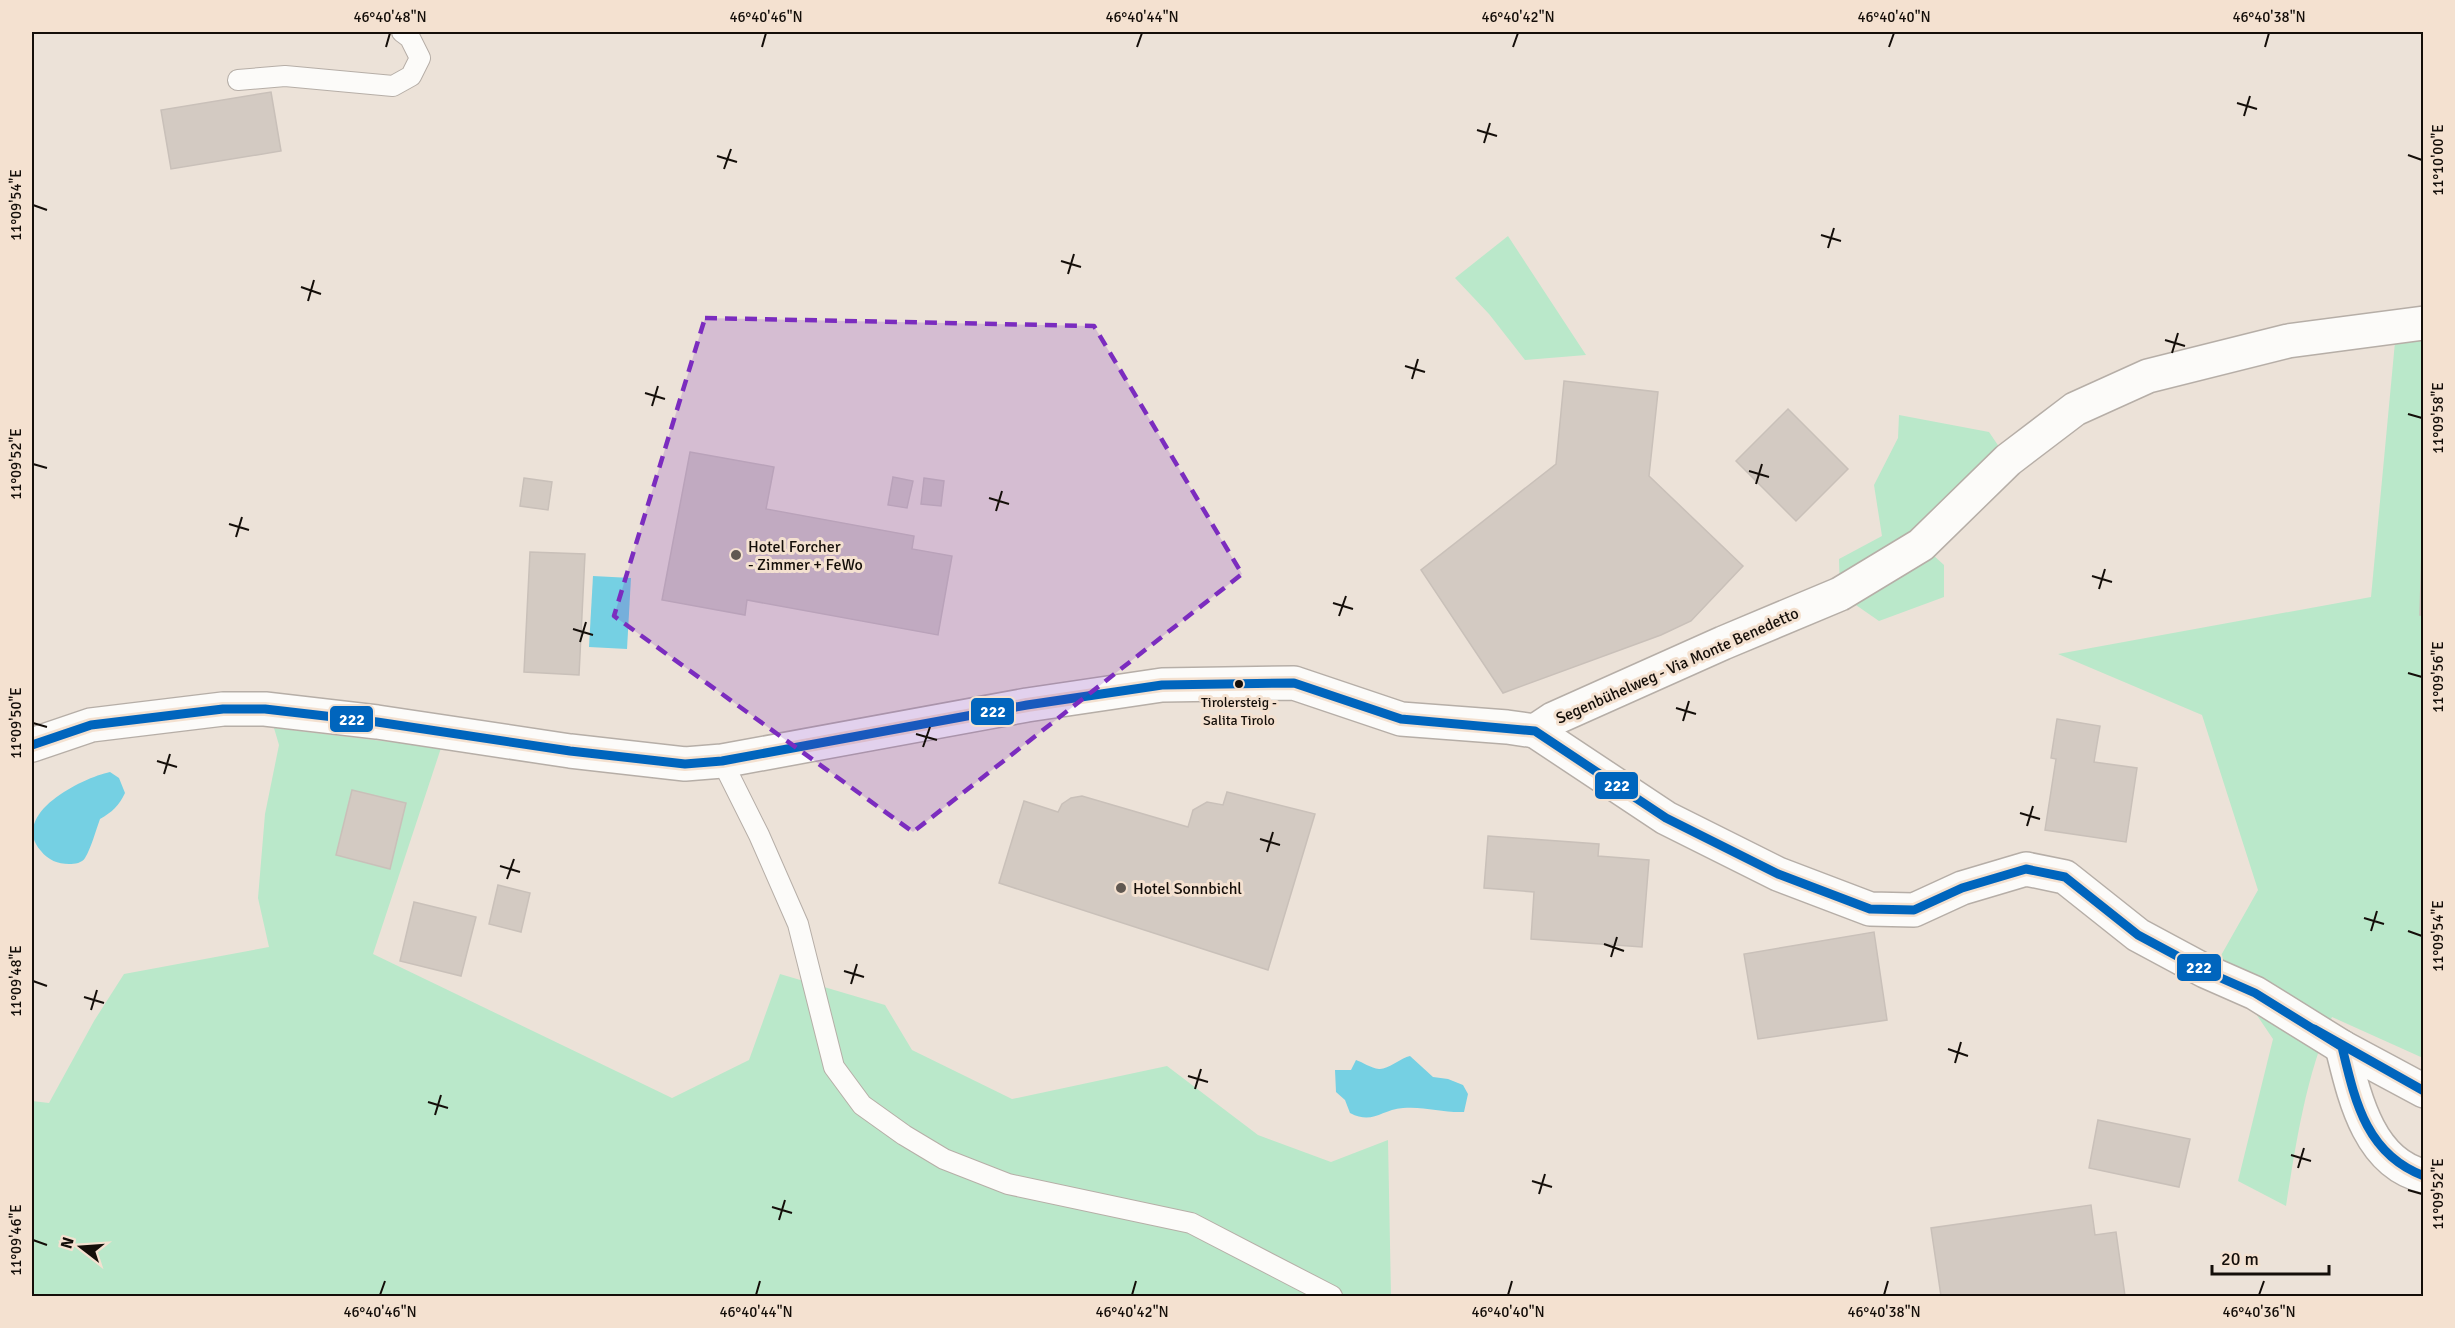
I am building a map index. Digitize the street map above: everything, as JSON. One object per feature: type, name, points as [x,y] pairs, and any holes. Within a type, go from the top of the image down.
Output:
[{"type":"street","name":"Segenbühelweg - Via Monte Benedetto","points":[[1535,731],[1553,719],[1840,594],[1904,556],[1922,545],[2008,460],[2075,409],[2148,376],[2288,341],[2424,323]]},
{"type":"street","points":[[32,745],[91,725],[224,709],[265,709],[377,722],[570,751],[685,764],[722,761],[1027,705],[1162,685],[1294,683],[1401,719],[1535,731],[1666,818],[1778,874],[1870,909],[1914,910],[1962,888],[2026,869],[2065,877],[2138,936],[2205,971],[2255,993],[2342,1047],[2424,1091]]},
{"type":"street","points":[[2342,1047],[2354,1099],[2379,1147],[2410,1173],[2424,1176]]},
{"type":"lane","points":[[238,80],[285,76],[393,86],[411,76],[420,58],[410,38],[402,32]]},
{"type":"lane","points":[[722,761],[759,835],[798,924],[834,1067],[862,1105],[904,1135],[944,1159],[1008,1184],[1191,1223],[1332,1296]]},
{"type":"highlighted area","points":[[705,318],[1094,326],[1242,574],[913,832],[614,616]]},
{"type":"green space","points":[[1508,236],[1586,355],[1525,360],[1489,314],[1455,278]]},
{"type":"green space","points":[[2423,339],[2423,1058],[2332,1017],[2315,1062],[2309,1086],[2286,1206],[2238,1181],[2273,1039],[2219,959],[2258,890],[2202,715],[2058,654],[2371,597],[2395,342]]},
{"type":"green space","points":[[1899,415],[1989,432],[2008,460],[1922,545],[1944,565],[1944,597],[1879,621],[1840,594],[1839,559],[1882,536],[1874,485],[1898,438]]},
{"type":"green space","points":[[274,728],[441,748],[373,954],[672,1098],[749,1060],[780,974],[885,1005],[912,1050],[1012,1099],[1167,1066],[1258,1135],[1331,1162],[1388,1140],[1391,1296],[32,1296],[32,1101],[49,1103],[94,1021],[124,974],[269,947],[258,898],[265,814],[279,745]]},
{"type":"water","points":[[593,576],[631,578],[627,649],[589,647]]},
{"type":"water","points":[[110,772],[119,778],[125,793],[115,808],[100,819],[85,858],[78,863],[69,864],[47,857],[34,837],[34,824],[41,811],[67,790]]},
{"type":"water","points":[[1410,1056],[1433,1077],[1448,1079],[1463,1085],[1468,1094],[1464,1112],[1403,1108],[1365,1118],[1350,1113],[1345,1100],[1336,1092],[1335,1070],[1351,1070],[1356,1060],[1382,1069]]},
{"type":"building","points":[[271,92],[281,151],[171,169],[161,110]]},
{"type":"building","points":[[1564,381],[1658,392],[1649,476],[1743,566],[1691,621],[1661,635],[1503,693],[1421,570],[1556,464]]},
{"type":"building","points":[[1788,409],[1848,469],[1796,521],[1736,461]]},
{"type":"building","points":[[690,452],[774,467],[766,509],[914,536],[912,549],[952,556],[938,635],[747,600],[745,615],[662,600]]},
{"type":"building","points":[[893,477],[913,481],[907,508],[888,505]]},
{"type":"building","points":[[524,478],[552,482],[548,510],[520,506]]},
{"type":"building","points":[[924,478],[944,481],[941,506],[921,504]]},
{"type":"building","points":[[2424,482],[2424,615],[2420,615]]},
{"type":"building","points":[[530,552],[585,554],[579,675],[524,672]]},
{"type":"building","points":[[2057,719],[2100,726],[2094,762],[2137,768],[2126,842],[2045,830],[2056,759],[2051,758]]},
{"type":"building","points":[[352,790],[406,803],[390,869],[336,855]]},
{"type":"building","points":[[1227,792],[1315,814],[1268,970],[999,883],[1024,801],[1058,812],[1062,804],[1071,798],[1082,796],[1188,827],[1193,810],[1207,802],[1223,805]]},
{"type":"building","points":[[1488,836],[1599,844],[1598,856],[1649,860],[1642,947],[1531,939],[1534,892],[1484,888]]},
{"type":"building","points":[[498,885],[530,893],[521,932],[489,924]]},
{"type":"building","points":[[414,902],[476,917],[461,976],[400,961]]},
{"type":"building","points":[[1874,932],[1887,1020],[1758,1039],[1744,954]]},
{"type":"building","points":[[2098,1120],[2190,1139],[2179,1187],[2089,1168]]},
{"type":"building","points":[[2091,1205],[2095,1235],[2116,1232],[2125,1296],[1941,1296],[1931,1228]]},
{"type":"transit line","name":"222","points":[[32,745],[91,725],[223,709],[265,709],[377,722],[570,751],[685,764],[722,761],[1027,705],[1162,685],[1294,683],[1401,719],[1535,731],[1666,818],[1778,874],[1870,909],[1914,910],[1962,888],[2026,869],[2065,877],[2138,935],[2205,971],[2255,993],[2342,1047],[2358,1106],[2376,1140],[2404,1166],[2424,1176]]},
{"type":"transit line","name":"222","points":[[2314,1029],[2424,1091]]},
{"type":"place","name":"Hotel Forcher - Zimmer + FeWo","points":[[736,555]]},
{"type":"place","name":"Tirolersteig - Salita Tirolo","points":[[1239,684]]},
{"type":"place","name":"Hotel Sonnbichl","points":[[1121,888]]}]
